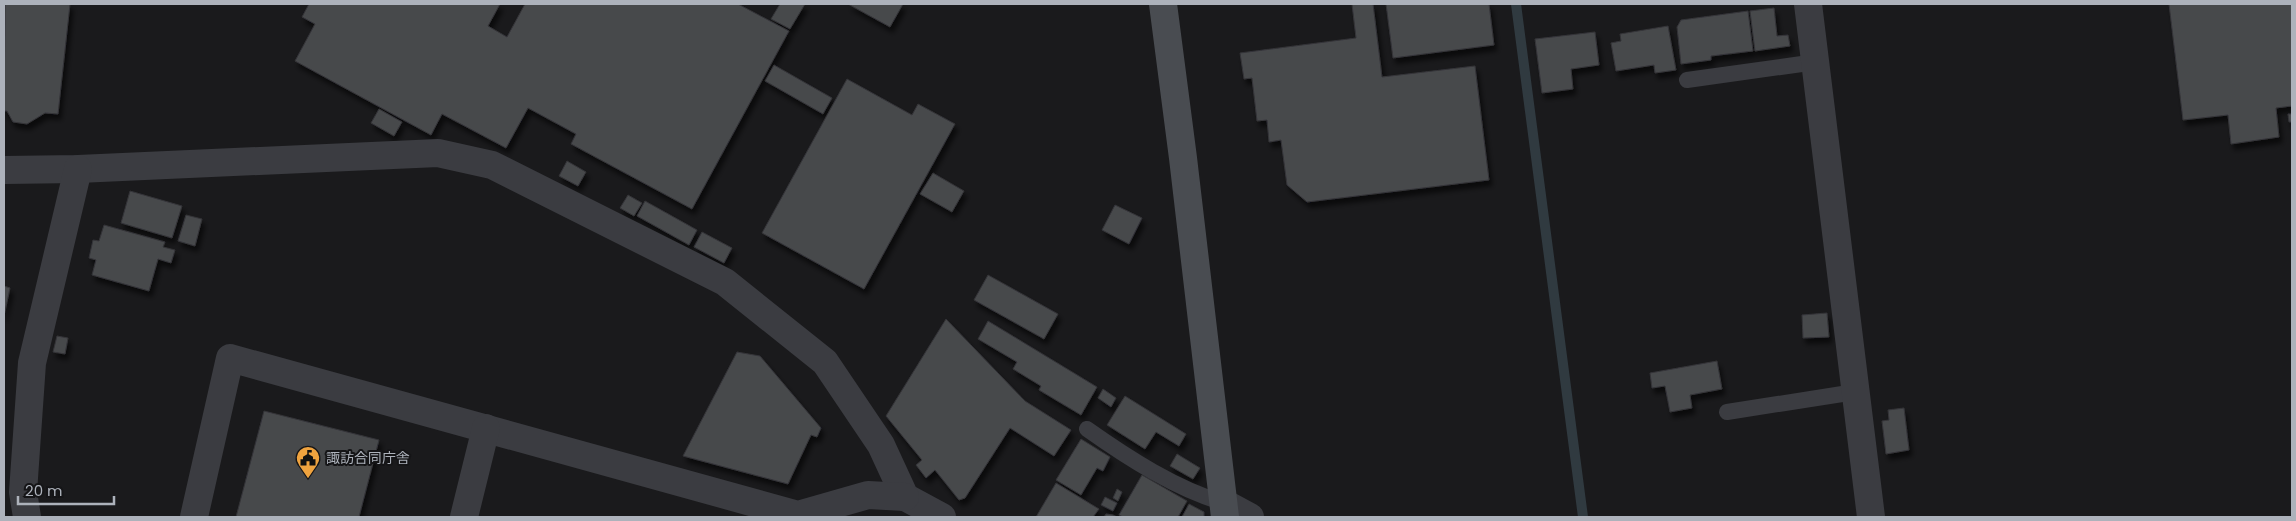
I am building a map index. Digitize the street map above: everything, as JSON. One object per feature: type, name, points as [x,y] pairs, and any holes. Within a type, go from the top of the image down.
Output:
[{"type":"street","points":[[1162,4],[1224,510],[1250,517]]},
{"type":"street","points":[[1808,4],[1871,517]]},
{"type":"street","points":[[4,170],[78,169],[438,153],[492,165],[725,282],[825,362],[881,445],[905,498]]},
{"type":"street","points":[[27,517],[23,492],[32,363],[78,169]]},
{"type":"street","points":[[194,517],[230,358],[798,515],[868,495],[905,498],[942,517]]},
{"type":"street","points":[[464,517],[486,428]]},
{"type":"lane","points":[[1687,80],[1816,62]]},
{"type":"lane","points":[[1727,412],[1855,392]]},
{"type":"lane","points":[[1087,429],[1126,456],[1207,498],[1224,510]]},
{"type":"building","points":[[5,4],[70,4],[58,114],[45,113],[27,124],[13,122],[7,111],[4,111]]},
{"type":"building","points":[[309,4],[500,4],[488,26],[507,37],[525,4],[738,4],[789,31],[692,209],[571,144],[576,134],[528,108],[506,148],[442,114],[431,135],[295,61],[315,24],[302,17]]},
{"type":"building","points":[[780,4],[805,4],[790,29],[771,19]]},
{"type":"building","points":[[848,4],[903,4],[890,27]]},
{"type":"building","points":[[1352,4],[1373,4],[1382,77],[1475,66],[1489,180],[1307,202],[1287,185],[1281,140],[1269,142],[1267,120],[1257,121],[1252,78],[1244,79],[1240,53],[1356,38]]},
{"type":"building","points":[[1386,4],[1489,4],[1494,45],[1393,58]]},
{"type":"building","points":[[2169,4],[2292,4],[2292,106],[2276,108],[2279,137],[2231,144],[2228,115],[2183,120]]},
{"type":"building","points":[[1774,8],[1777,36],[1788,35],[1790,46],[1755,51],[1750,11]]},
{"type":"building","points":[[1748,11],[1753,51],[1711,56],[1711,60],[1681,64],[1677,27],[1681,20]]},
{"type":"building","points":[[1668,26],[1676,70],[1655,73],[1654,65],[1616,71],[1611,43],[1621,41],[1620,34]]},
{"type":"building","points":[[1595,32],[1599,65],[1571,69],[1573,89],[1542,93],[1535,39]]},
{"type":"building","points":[[774,65],[832,98],[823,114],[765,81]]},
{"type":"building","points":[[847,79],[912,115],[918,104],[955,124],[864,289],[762,233]]},
{"type":"building","points":[[379,109],[402,122],[394,136],[371,123]]},
{"type":"building","points":[[2288,114],[2292,114],[2292,122],[2289,122]]},
{"type":"building","points":[[567,161],[586,172],[578,186],[559,176]]},
{"type":"building","points":[[933,173],[964,191],[952,212],[920,194]]},
{"type":"building","points":[[130,191],[182,206],[172,238],[121,223]]},
{"type":"building","points":[[628,195],[642,203],[634,216],[620,208]]},
{"type":"building","points":[[645,201],[697,230],[689,245],[637,216]]},
{"type":"building","points":[[1115,205],[1142,218],[1129,244],[1102,230]]},
{"type":"building","points":[[186,215],[202,219],[195,246],[178,241]]},
{"type":"building","points":[[104,225],[165,242],[163,247],[175,250],[171,263],[158,259],[149,291],[92,275],[96,260],[89,258],[93,240],[99,241]]},
{"type":"building","points":[[702,232],[732,248],[724,263],[694,247]]},
{"type":"building","points":[[988,275],[1058,314],[1044,339],[974,300]]},
{"type":"building","points":[[4,286],[10,288],[4,316]]},
{"type":"building","points":[[1827,313],[1829,337],[1803,338],[1802,315]]},
{"type":"building","points":[[946,319],[1025,401],[1071,430],[1054,456],[1010,428],[965,498],[959,500],[935,470],[926,478],[916,465],[922,460],[886,416]]},
{"type":"building","points":[[988,321],[1097,387],[1081,415],[1039,390],[1041,386],[1013,369],[1017,362],[978,339]]},
{"type":"building","points":[[57,336],[68,338],[65,354],[53,352]]},
{"type":"building","points":[[737,352],[760,356],[821,428],[817,437],[811,435],[788,484],[683,456]]},
{"type":"building","points":[[1717,361],[1722,389],[1690,395],[1692,408],[1670,412],[1665,386],[1652,388],[1650,373]]},
{"type":"building","points":[[1103,389],[1116,398],[1111,407],[1098,398]]},
{"type":"building","points":[[1125,396],[1186,434],[1179,446],[1156,432],[1145,449],[1107,425]]},
{"type":"building","points":[[1904,408],[1909,450],[1886,454],[1882,421],[1889,420],[1888,410]]},
{"type":"building","name":"諏訪合同庁舎","points":[[264,411],[379,440],[359,517],[236,517]]},
{"type":"building","points":[[1081,439],[1110,457],[1103,471],[1097,468],[1081,495],[1056,480]]},
{"type":"building","points":[[1177,454],[1200,468],[1193,479],[1170,466]]},
{"type":"building","points":[[1142,475],[1187,501],[1178,517],[1123,517],[1119,515]]},
{"type":"building","points":[[1056,483],[1099,509],[1093,517],[1036,517]]},
{"type":"building","points":[[1117,489],[1122,492],[1118,501],[1113,498]]},
{"type":"building","points":[[1105,497],[1117,503],[1113,511],[1101,505]]},
{"type":"building","points":[[1189,504],[1204,512],[1204,517],[1182,517]]},
{"type":"building","points":[[1106,514],[1113,515],[1117,517],[1104,517]]},
{"type":"waterway","points":[[1516,4],[1583,517]]},
{"type":"place","name":"諏訪合同庁舎","points":[[308,479]]}]
